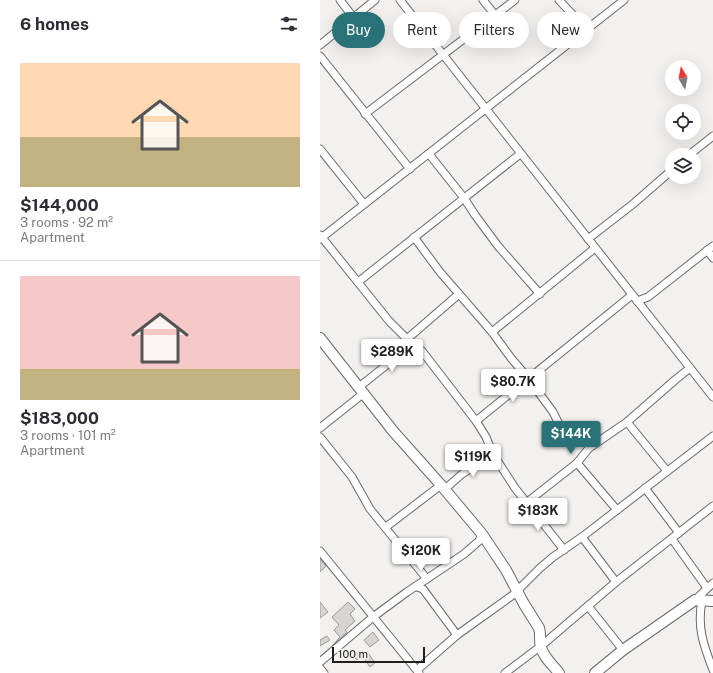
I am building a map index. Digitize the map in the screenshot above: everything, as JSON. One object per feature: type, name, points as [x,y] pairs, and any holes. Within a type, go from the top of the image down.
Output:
[{"type":"street","points":[[340,0],[349,12]]},
{"type":"street","points":[[359,12],[375,0]]},
{"type":"street","points":[[400,0],[713,397]]},
{"type":"street","points":[[483,0],[493,12]]},
{"type":"street","points":[[499,12],[515,0]]},
{"type":"street","points":[[559,0],[570,12]]},
{"type":"street","points":[[594,23],[624,0]]},
{"type":"street","points":[[320,45],[332,35]]},
{"type":"street","points":[[365,114],[459,42]]},
{"type":"street","points":[[563,48],[321,237],[388,321],[422,351],[476,421],[486,437],[493,454],[526,503],[564,550]]},
{"type":"street","points":[[320,56],[365,114],[410,168]]},
{"type":"street","points":[[698,148],[713,136]]},
{"type":"street","points":[[320,149],[364,204]]},
{"type":"street","points":[[429,154],[464,198],[498,246],[540,294]]},
{"type":"street","points":[[358,282],[520,154]]},
{"type":"street","points":[[588,239],[633,204],[665,176]]},
{"type":"street","points":[[414,237],[440,272],[492,332],[528,378],[553,412],[558,422]]},
{"type":"street","points":[[492,332],[595,248]]},
{"type":"street","points":[[476,421],[528,378],[635,298],[648,297],[710,248],[713,258]]},
{"type":"street","points":[[320,428],[362,390],[459,294]]},
{"type":"street","points":[[645,311],[648,297]]},
{"type":"street","points":[[320,338],[393,431],[443,487],[482,534],[498,556],[539,628],[541,634],[540,646],[543,653],[559,673]]},
{"type":"street","points":[[526,503],[577,463],[588,448],[627,422],[690,368]]},
{"type":"street","points":[[627,422],[667,471]]},
{"type":"street","points":[[320,551],[418,672],[457,636],[504,602],[540,568],[713,436]]},
{"type":"street","points":[[320,437],[352,477],[370,509],[386,528],[457,636]]},
{"type":"street","points":[[386,528],[443,487],[493,454]]},
{"type":"street","points":[[577,463],[617,510]]},
{"type":"street","points":[[645,488],[679,533]]},
{"type":"street","points":[[505,673],[540,646],[616,582],[713,506]]},
{"type":"street","points":[[320,662],[373,617],[407,592],[423,584],[464,554],[479,541],[482,534]]},
{"type":"street","points":[[582,537],[616,582]]},
{"type":"street","points":[[672,539],[707,588]]},
{"type":"street","points":[[595,673],[623,650],[698,600],[713,583]]},
{"type":"street","points":[[698,600],[713,600]]},
{"type":"street","points":[[698,600],[700,630],[713,670]]},
{"type":"street","points":[[588,606],[623,650]]},
{"type":"street","points":[[320,668],[324,673]]},
{"type":"building","points":[[320,559],[326,566],[320,572]]},
{"type":"building","points":[[320,602],[328,612],[320,618]]},
{"type":"building","points":[[348,602],[355,609],[350,614],[355,621],[345,630],[347,632],[332,646],[340,637],[334,630],[339,625],[332,617]]},
{"type":"building","points":[[373,632],[379,640],[370,647],[364,640]]},
{"type":"building","points":[[327,636],[330,640],[320,646],[320,640]]},
{"type":"building","points":[[359,652],[362,656],[357,660],[353,656]]},
{"type":"building","points":[[368,653],[375,663],[370,667],[363,657]]}]
